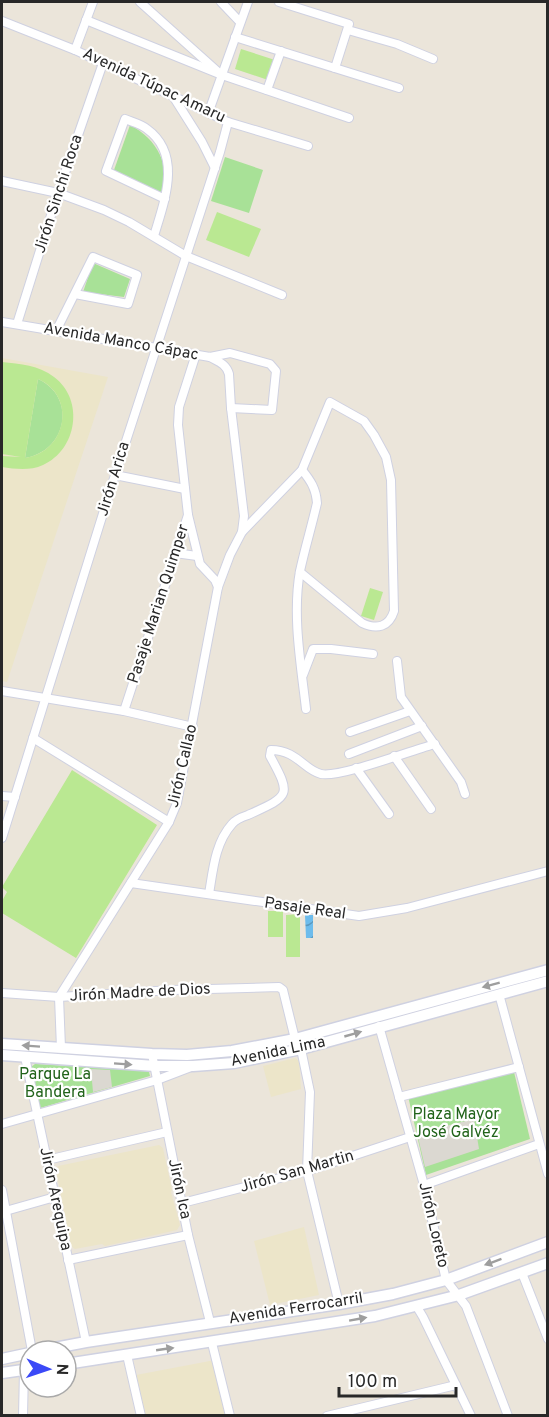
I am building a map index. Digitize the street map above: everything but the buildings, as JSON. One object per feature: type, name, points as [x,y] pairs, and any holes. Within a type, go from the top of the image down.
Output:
[{"type":"main road","name":"Avenida Lima","points":[[2,1044],[152,1054],[232,1051],[295,1039],[548,970]]},
{"type":"main road","name":"Avenida Lima","points":[[2,1055],[155,1066],[234,1063],[301,1049],[548,981]]},
{"type":"main road","name":"Avenida Ferrocarril","points":[[78,1344],[393,1294],[446,1280],[548,1242]]},
{"type":"main road","name":"Avenida Ferrocarril","points":[[78,1362],[335,1323],[417,1307],[459,1295],[548,1263]]},
{"type":"main road","points":[[2,1359],[18,1355]]},
{"type":"main road","points":[[2,1373],[18,1370]]},
{"type":"street","points":[[75,50],[93,2]]},
{"type":"street","points":[[140,2],[222,75]]},
{"type":"street","points":[[221,2],[240,22]]},
{"type":"street","points":[[209,111],[248,2]]},
{"type":"street","points":[[279,2],[349,24],[335,68]]},
{"type":"street","points":[[86,20],[222,75],[349,118]]},
{"type":"street","name":"Avenida Túpac Amaru","points":[[2,21],[75,50],[209,111],[228,122],[309,146]]},
{"type":"street","points":[[348,30],[397,44],[433,59]]},
{"type":"street","points":[[235,37],[399,88]]},
{"type":"street","points":[[267,90],[281,51]]},
{"type":"street","name":"Jirón Sinchi Roca","points":[[18,324],[58,193],[103,63]]},
{"type":"street","points":[[173,95],[215,168]]},
{"type":"street","points":[[154,236],[165,199],[168,184],[167,160],[158,141],[147,129],[125,119],[106,171],[165,199]]},
{"type":"street","name":"Jirón Arica","points":[[2,838],[228,122]]},
{"type":"street","points":[[2,181],[58,193],[104,210],[186,256],[282,295]]},
{"type":"street","points":[[56,331],[93,257],[137,275],[128,304],[75,294]]},
{"type":"street","name":"Avenida Manco Cápac","points":[[2,322],[210,357],[230,353],[274,367],[276,371],[272,410],[231,408]]},
{"type":"street","name":"Pasaje Marian Quimper","points":[[124,711],[188,515],[178,425],[179,407],[196,354]]},
{"type":"street","points":[[210,357],[228,368],[244,516],[242,532]]},
{"type":"street","points":[[242,532],[302,470],[330,402],[364,421],[386,458],[391,480],[394,611],[392,619],[388,624],[380,626],[370,627],[362,623],[300,572]]},
{"type":"street","points":[[302,470],[317,493],[317,503],[300,572],[298,647],[306,709]]},
{"type":"street","points":[[115,475],[185,489]]},
{"type":"street","points":[[188,515],[196,556],[218,587]]},
{"type":"street","name":"Jirón Callao","points":[[60,997],[169,822],[177,803],[218,587],[242,532]]},
{"type":"street","points":[[175,553],[196,556]]},
{"type":"street","points":[[302,676],[313,649],[374,654]]},
{"type":"street","points":[[397,661],[399,692],[461,782],[465,794]]},
{"type":"street","points":[[2,691],[124,711],[193,727]]},
{"type":"street","points":[[350,732],[411,711]]},
{"type":"street","points":[[349,754],[422,726]]},
{"type":"street","points":[[33,738],[169,822]]},
{"type":"street","points":[[209,894],[217,850],[231,824],[239,818],[268,806],[282,796],[285,789],[284,782],[270,756],[271,750],[297,757],[316,773],[324,775],[356,768],[435,744]]},
{"type":"street","points":[[394,756],[432,809]]},
{"type":"street","points":[[356,768],[389,814]]},
{"type":"street","points":[[2,796],[15,797]]},
{"type":"street","name":"Pasaje Real","points":[[131,883],[359,916],[407,908],[548,871]]},
{"type":"street","name":"Jirón Madre de Dios","points":[[2,993],[60,997],[172,990],[279,987],[283,990],[295,1039]]},
{"type":"street","points":[[499,994],[548,1174]]},
{"type":"street","points":[[60,997],[61,1048]]},
{"type":"street","name":"Jirón Loreto","points":[[379,1026],[424,1185],[446,1280],[466,1306],[508,1416]]},
{"type":"street","points":[[295,1039],[301,1049],[310,1092],[307,1171],[339,1304]]},
{"type":"street","name":"Jirón Ica","points":[[152,1054],[188,1235],[210,1322]]},
{"type":"street","name":"Jirón Arequipa","points":[[25,1057],[86,1342]]},
{"type":"street","points":[[2,1124],[157,1080],[194,1066]]},
{"type":"street","points":[[399,1097],[519,1067]]},
{"type":"street","points":[[47,1160],[167,1132]]},
{"type":"street","name":"Jirón San Martin","points":[[182,1203],[307,1171],[410,1137]]},
{"type":"street","points":[[424,1185],[539,1144]]},
{"type":"street","points":[[2,1190],[3,1211],[28,1339]]},
{"type":"street","points":[[3,1211],[55,1197]]},
{"type":"street","points":[[68,1260],[188,1235]]},
{"type":"street","points":[[522,1273],[548,1339]]},
{"type":"street","points":[[417,1307],[471,1416]]},
{"type":"street","points":[[212,1342],[230,1416]]},
{"type":"street","points":[[127,1355],[141,1416]]},
{"type":"street","points":[[327,1416],[456,1385]]},
{"type":"street","points":[[23,1416],[24,1399]]},
{"type":"shaded area","points":[[2,358],[108,377],[7,682],[2,681]]},
{"type":"shaded area","points":[[295,1058],[299,1061],[301,1089],[271,1097],[263,1066]]},
{"type":"shaded area","points":[[91,1069],[110,1070],[112,1087],[93,1092]]},
{"type":"shaded area","points":[[474,1119],[479,1149],[425,1167],[417,1133]]},
{"type":"shaded area","points":[[159,1145],[163,1148],[180,1225],[177,1230],[105,1246],[102,1244],[75,1249],[71,1246],[56,1171],[58,1166]]},
{"type":"shaded area","points":[[304,1227],[319,1295],[270,1305],[254,1241]]},
{"type":"shaded area","points":[[215,1360],[227,1415],[144,1415],[136,1375]]},
{"type":"green space","points":[[241,49],[275,60],[268,80],[235,69]]},
{"type":"green space","points":[[130,125],[148,138],[160,154],[165,174],[161,195],[114,170]]},
{"type":"green space","points":[[225,157],[263,170],[249,213],[211,201]]},
{"type":"green space","points":[[217,212],[261,229],[249,257],[206,240]]},
{"type":"green space","points":[[93,263],[130,279],[124,297],[83,292]]},
{"type":"green space","points":[[2,362],[29,366],[48,373],[64,387],[70,398],[73,424],[70,437],[55,458],[38,467],[17,469],[2,467],[2,456],[21,457],[2,454]],"holes":[[[38,379],[50,387],[58,398],[62,410],[62,423],[58,435],[50,446],[39,454],[25,458]]]},
{"type":"green space","points":[[38,379],[50,387],[58,398],[62,410],[62,423],[58,435],[50,445],[39,453],[25,458]]},
{"type":"green space","points":[[370,588],[383,592],[374,620],[361,616]]},
{"type":"green space","points":[[72,770],[157,825],[76,958],[2,913],[2,901],[7,892],[2,887]]},
{"type":"green space","points":[[268,911],[283,911],[283,937],[268,937]]},
{"type":"green space","points":[[300,914],[300,957],[286,957],[286,915]]},
{"type":"green space","name":"Parque La Bandera","points":[[35,1064],[146,1070],[150,1076],[40,1108],[31,1067]]},
{"type":"green space","name":"Plaza Mayor José Galvéz","points":[[514,1072],[530,1139],[426,1175],[408,1096]]},
{"type":"water","points":[[305,915],[313,915],[313,938],[306,938]]}]
